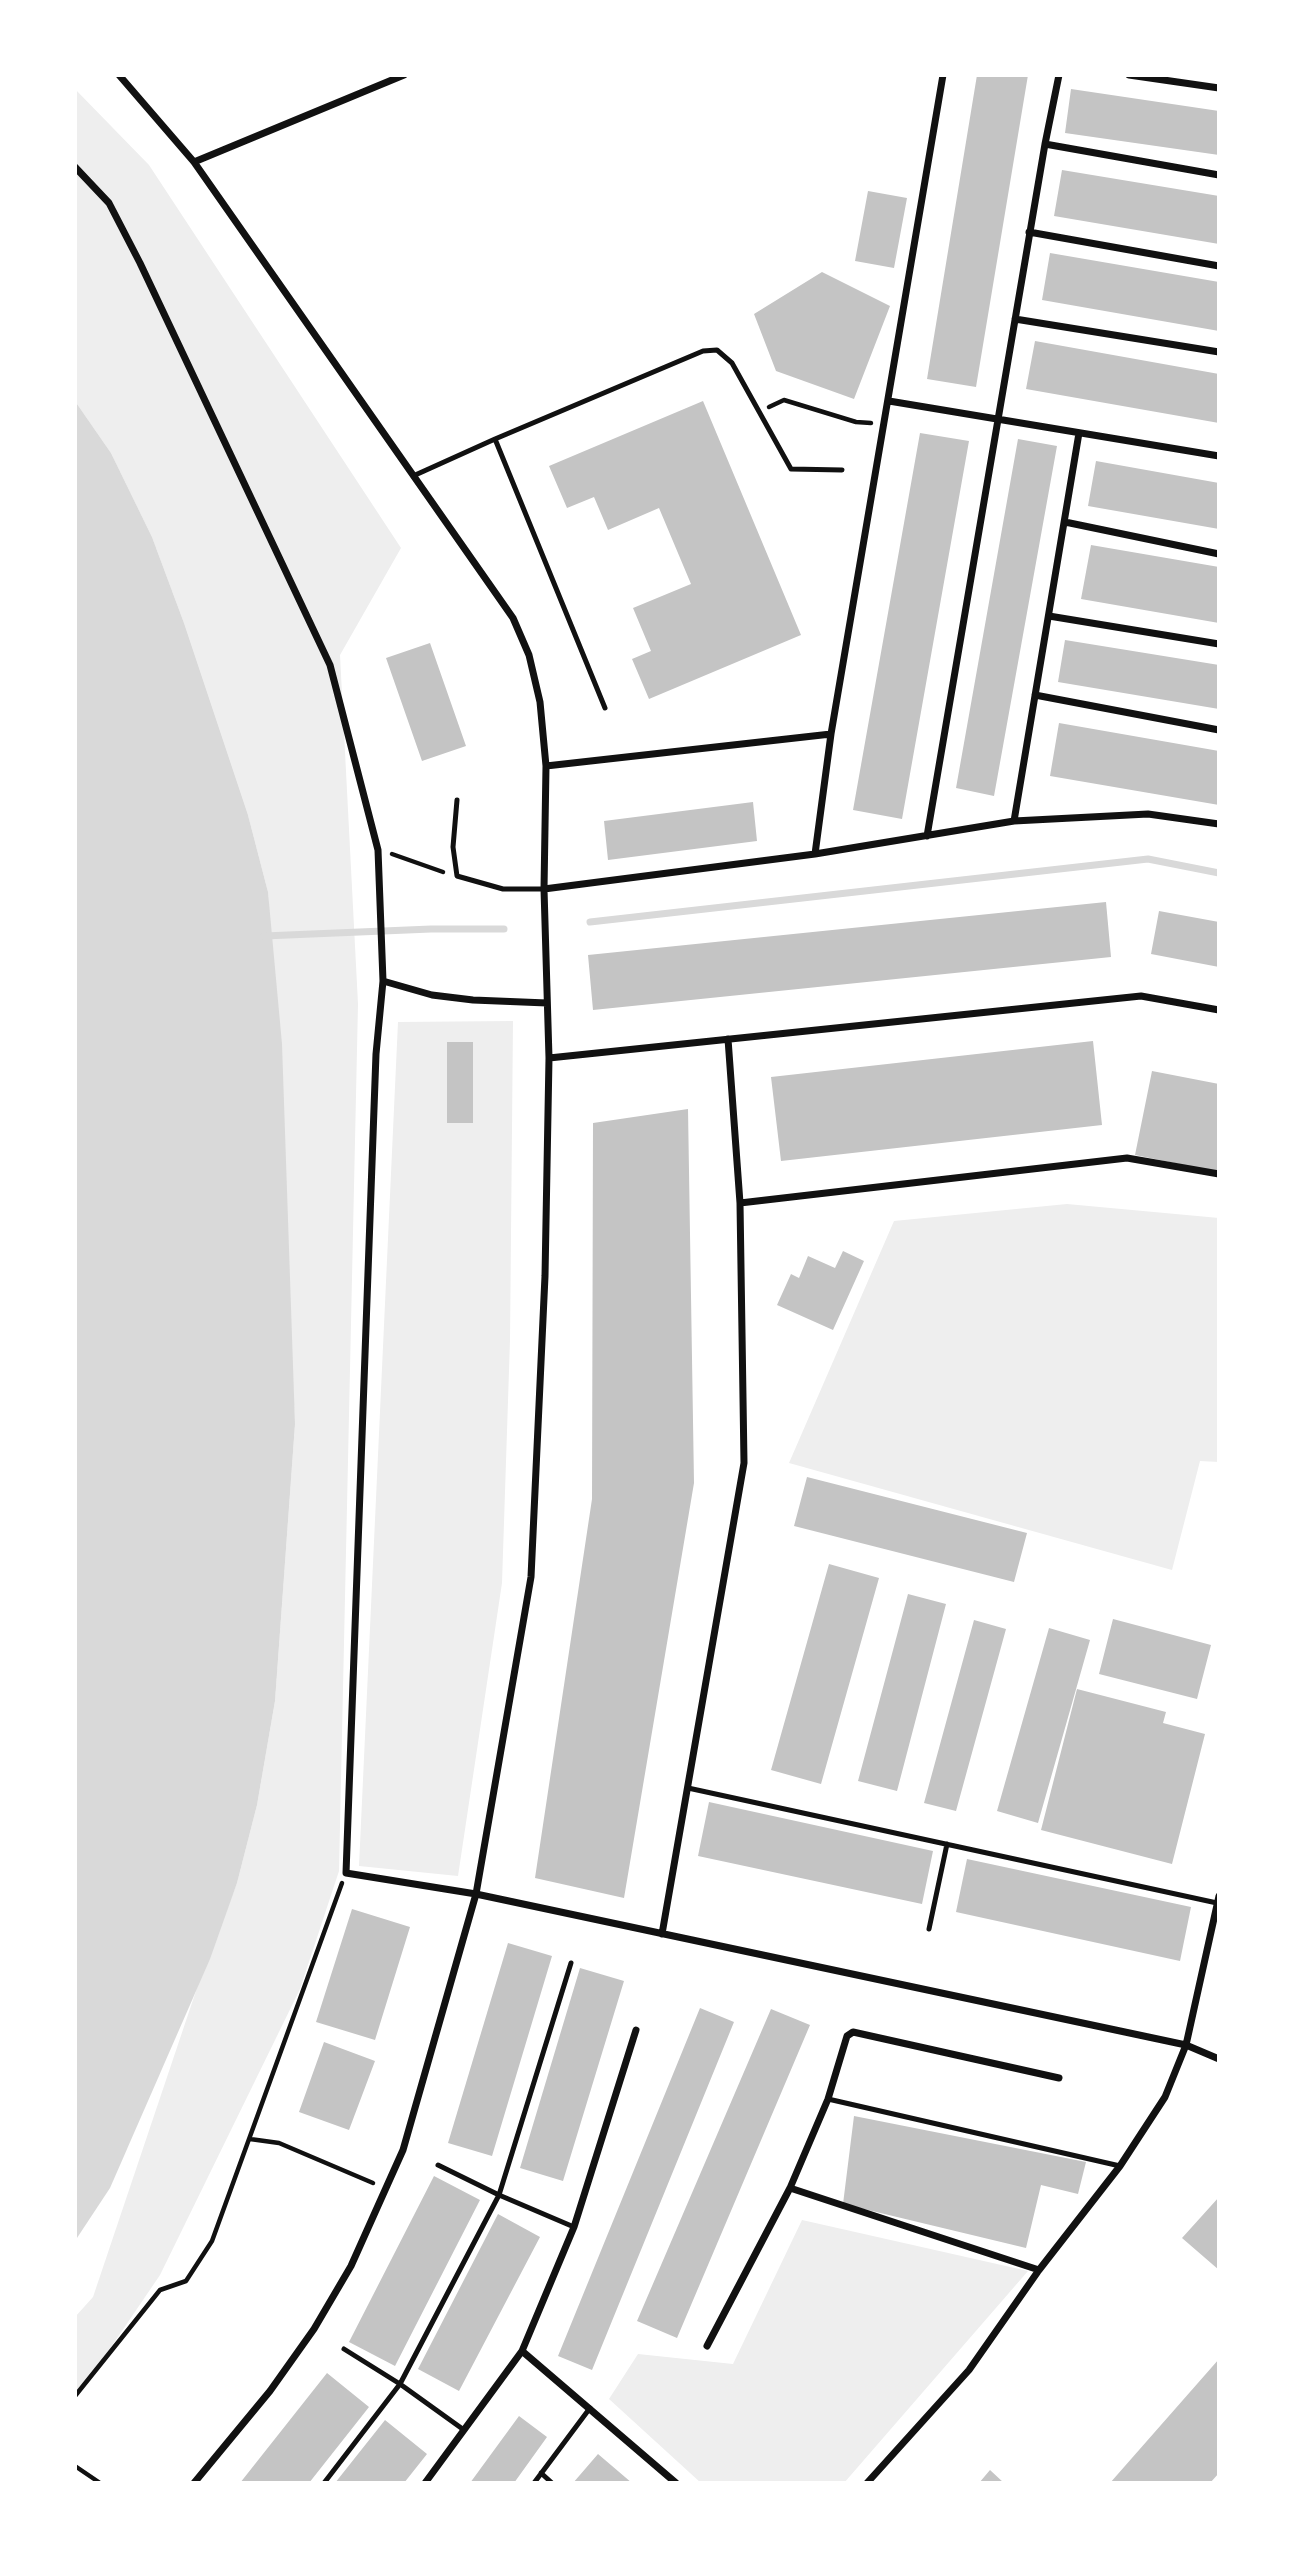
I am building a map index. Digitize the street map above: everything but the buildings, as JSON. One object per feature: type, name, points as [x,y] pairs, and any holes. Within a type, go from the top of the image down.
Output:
[{"type":"street","points":[[118,75],[194,162],[513,618],[529,655],[537,690],[546,766],[544,889],[550,1058],[545,1276],[531,1577],[476,1894],[416,2109],[387,2189],[351,2266],[314,2329],[270,2390],[194,2483]]},
{"type":"street","points":[[194,162],[404,75]]},
{"type":"street","points":[[815,854],[831,734],[943,75]]},
{"type":"street","points":[[927,836],[1029,232],[1059,75]]},
{"type":"street","points":[[1129,75],[1219,88]]},
{"type":"street","points":[[1045,144],[1219,175]]},
{"type":"street","points":[[75,167],[109,203],[134,251],[330,665],[378,849],[383,981],[376,1054],[346,1873],[476,1894],[1186,2045],[1219,2059]]},
{"type":"street","points":[[1029,232],[1219,266]]},
{"type":"street","points":[[1014,319],[1219,352]]},
{"type":"street","points":[[889,401],[1219,456]]},
{"type":"street","points":[[1014,821],[1079,433]]},
{"type":"street","points":[[1065,522],[1219,554]]},
{"type":"street","points":[[1049,616],[1219,644]]},
{"type":"street","points":[[1035,695],[1219,730]]},
{"type":"street","points":[[546,766],[831,734]]},
{"type":"street","points":[[544,889],[815,854],[1014,821],[1148,814],[1219,824]]},
{"type":"street","points":[[383,981],[432,995],[547,1003]]},
{"type":"street","points":[[550,1058],[1142,996],[1219,1010]]},
{"type":"street","points":[[662,1934],[744,1463],[740,1203],[728,1039]]},
{"type":"street","points":[[740,1203],[1127,1158],[1219,1174]]},
{"type":"street","points":[[867,2483],[969,2370],[1039,2270],[1120,2166],[1165,2097],[1186,2045],[1218,1900]]},
{"type":"street","points":[[425,2483],[522,2351],[574,2227],[636,2029]]},
{"type":"street","points":[[707,2346],[790,2188],[828,2099],[847,2036],[853,2032],[1059,2078]]},
{"type":"street","points":[[790,2188],[1039,2270]]},
{"type":"street","points":[[522,2351],[676,2483]]},
{"type":"lane","points":[[413,476],[703,351],[717,350],[732,363],[791,469],[842,470]]},
{"type":"lane","points":[[495,439],[605,708]]},
{"type":"lane","points":[[457,800],[453,847],[457,876],[503,889],[544,889]]},
{"type":"lane","points":[[688,1788],[1218,1900]]},
{"type":"lane","points":[[929,1929],[947,1844]]},
{"type":"lane","points":[[324,2483],[400,2384],[499,2195],[571,1963]]},
{"type":"lane","points":[[828,2099],[1120,2166]]},
{"type":"lane","points":[[439,2165],[499,2195],[574,2227]]},
{"type":"lane","points":[[344,2348],[464,2430]]},
{"type":"lane","points":[[534,2483],[590,2409]]},
{"type":"lane","points":[[541,2473],[552,2483]]},
{"type":"path","points":[[759,411],[784,400],[856,422],[884,424]]},
{"type":"path","points":[[378,849],[457,876]]},
{"type":"path","points":[[75,2396],[160,2290],[186,2281],[212,2241],[346,1873]]},
{"type":"path","points":[[250,2139],[279,2143],[387,2189]]},
{"type":"path","points":[[75,2466],[100,2483]]},
{"type":"shaded area","points":[[75,89],[149,165],[401,548],[340,655],[358,1004],[339,1871],[300,1989],[160,2275],[75,2400],[75,2317],[93,2297],[198,1985],[237,1883],[257,1805],[275,1701],[295,1424],[268,892],[248,815],[184,623],[152,537],[111,453],[75,401]]},
{"type":"shaded area","points":[[75,401],[111,453],[152,537],[184,623],[248,815],[268,892],[282,1044],[295,1424],[275,1701],[257,1805],[237,1883],[210,1959],[110,2188],[75,2241]]},
{"type":"shaded area","points":[[513,1021],[510,1340],[502,1583],[458,1876],[359,1866],[398,1022]]},
{"type":"shaded area","points":[[1067,1204],[1219,1218],[1219,1462],[1200,1461],[1172,1570],[789,1463],[894,1221]]},
{"type":"shaded area","points":[[802,2220],[1028,2271],[844,2483],[701,2483],[609,2399],[638,2354],[733,2364]]},
{"type":"waterway","points":[[590,922],[1148,859],[1219,873]]},
{"type":"waterway","points":[[264,936],[431,929],[504,929]]}]
